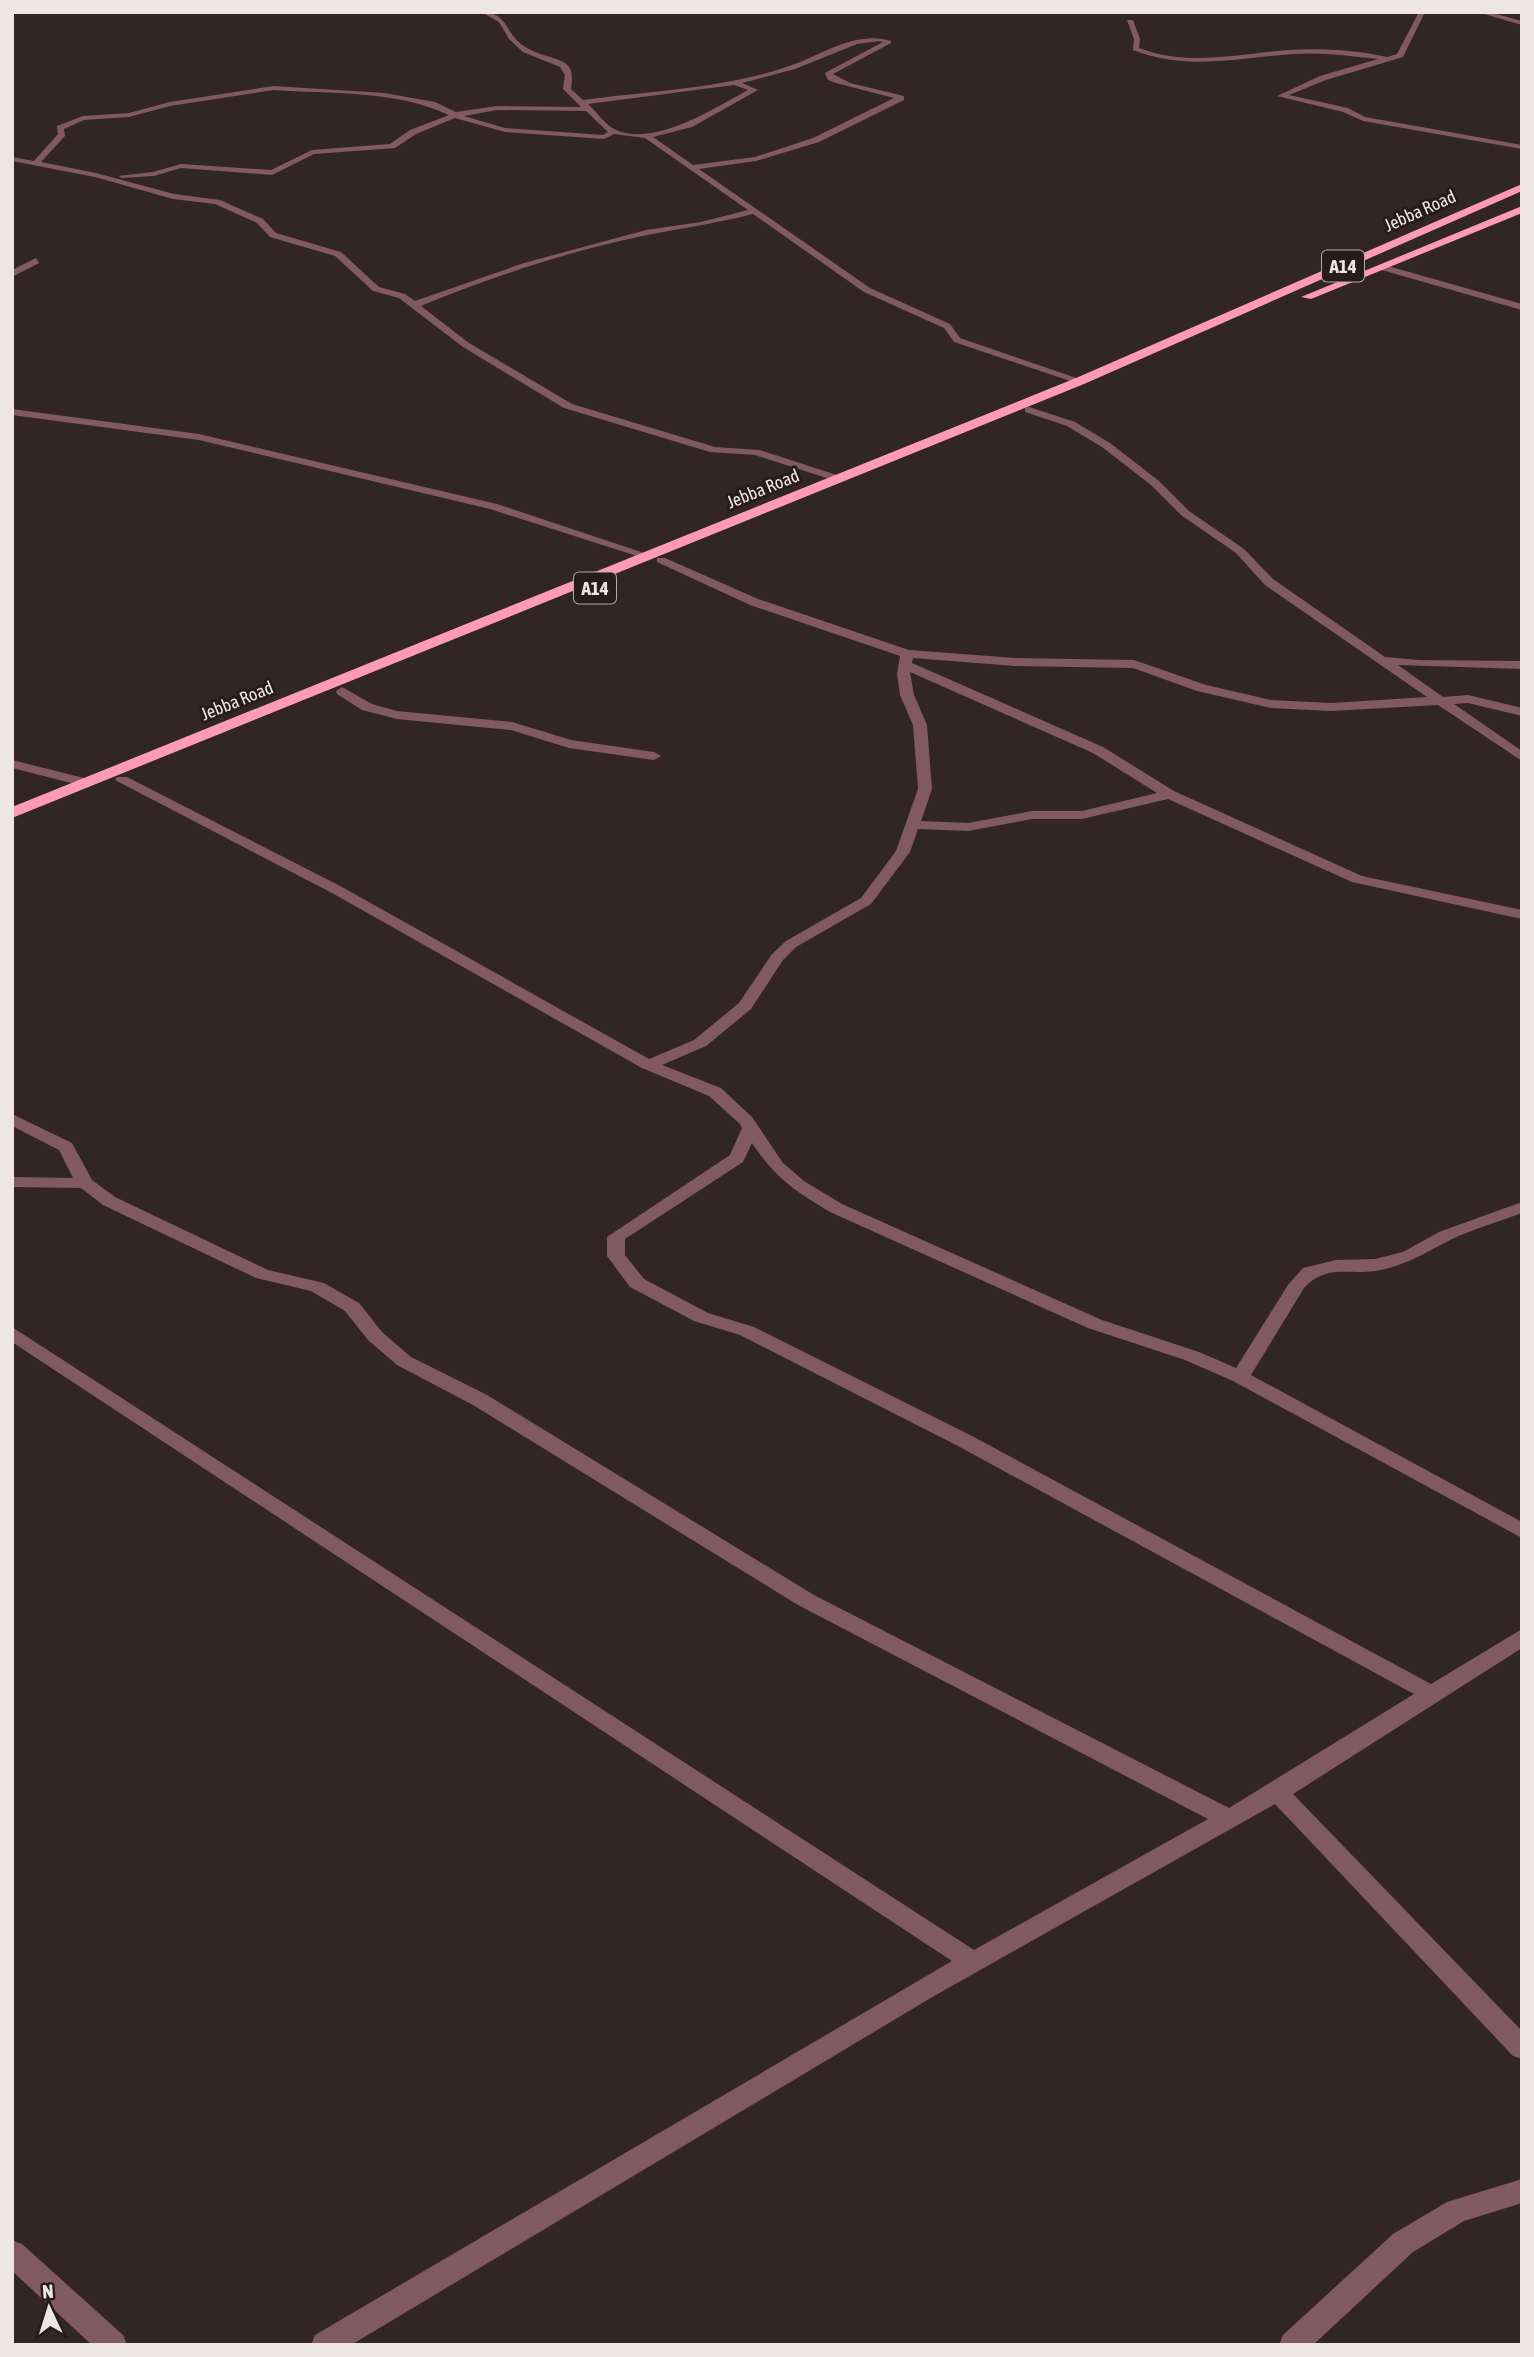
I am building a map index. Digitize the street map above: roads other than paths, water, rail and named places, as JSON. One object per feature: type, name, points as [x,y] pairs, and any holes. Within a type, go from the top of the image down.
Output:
[{"type":"highway","name":"Jebba Road","points":[[12,813],[1029,410],[1522,187]]},
{"type":"highway","name":"Jebba Road","points":[[1293,303],[1522,209]]},
{"type":"highway","name":"Jebba Road","points":[[12,826],[342,691],[839,479],[1080,381],[1267,313]]},
{"type":"street","points":[[484,12],[502,20],[506,35],[540,60],[563,65],[569,75],[567,89],[613,132],[647,136],[689,125],[754,90],[737,84]]},
{"type":"street","points":[[1422,12],[1400,55],[1285,92],[1281,96],[1345,110],[1363,119],[1522,147]]},
{"type":"street","points":[[1480,12],[1522,23]]},
{"type":"street","points":[[1130,20],[1137,39],[1135,48],[1166,59],[1204,61],[1319,52],[1384,58]]},
{"type":"street","points":[[112,179],[154,174],[181,166],[272,173],[312,152],[392,146],[413,132],[455,115],[497,108],[584,106],[737,84],[794,66],[860,40],[879,39],[889,42],[829,73],[831,78],[884,91],[901,99],[816,140],[756,159],[693,167]]},
{"type":"street","points":[[36,164],[61,134],[60,128],[83,118],[129,115],[180,102],[274,89],[384,94],[432,104],[455,115],[505,130],[604,137],[613,132]]},
{"type":"street","points":[[647,136],[867,290],[947,326],[957,340],[1080,381]]},
{"type":"street","points":[[12,159],[112,179],[173,196],[217,201],[260,221],[273,235],[338,254],[376,289],[402,296],[466,345],[568,406],[714,450],[756,452],[839,479]]},
{"type":"street","points":[[414,305],[455,288],[540,261],[646,233],[701,225],[756,211]]},
{"type":"street","points":[[12,274],[36,261]]},
{"type":"street","points":[[1381,268],[1522,307]]},
{"type":"street","points":[[1029,410],[1071,424],[1106,445],[1155,483],[1185,513],[1240,551],[1269,582],[1522,757]]},
{"type":"street","points":[[12,412],[199,437],[493,506],[654,558],[754,602],[906,660],[1098,750],[1169,794],[1357,879],[1522,915]]},
{"type":"street","points":[[906,660],[1134,664],[1202,688],[1271,704],[1331,707],[1468,699],[1522,712]]},
{"type":"street","points":[[648,1065],[700,1042],[745,1006],[777,957],[791,944],[866,901],[904,852],[925,789],[920,725],[907,695],[902,674],[906,660]]},
{"type":"street","points":[[1384,660],[1419,664],[1522,665]]},
{"type":"street","points":[[342,691],[367,707],[397,715],[512,726],[569,744],[654,756]]},
{"type":"street","points":[[12,764],[87,783]]},
{"type":"street","points":[[122,780],[338,890],[648,1065],[715,1092],[751,1128],[777,1167],[798,1185],[836,1208],[1095,1324],[1192,1356],[1240,1377],[1522,1531]]},
{"type":"street","points":[[913,825],[968,827],[1032,816],[1082,815],[1169,794]]},
{"type":"street","points":[[12,1119],[66,1147],[85,1183],[109,1201],[262,1273],[317,1287],[352,1307],[375,1336],[404,1361],[480,1400],[806,1600],[1229,1819]]},
{"type":"street","points":[[751,1128],[737,1158],[615,1237],[616,1256],[637,1283],[701,1317],[747,1331],[965,1441],[1432,1694]]},
{"type":"street","points":[[12,1182],[85,1183]]},
{"type":"street","points":[[1240,1377],[1297,1285],[1309,1272],[1336,1266],[1375,1265],[1409,1256],[1445,1236],[1522,1208]]},
{"type":"street","points":[[12,1333],[973,1962]]},
{"type":"street","points":[[325,2345],[973,1962],[1277,1792],[1522,1637]]},
{"type":"street","points":[[1277,1792],[1522,2048]]},
{"type":"street","points":[[1293,2345],[1404,2243],[1457,2211],[1522,2191]]},
{"type":"street","points":[[12,2253],[113,2345]]}]
